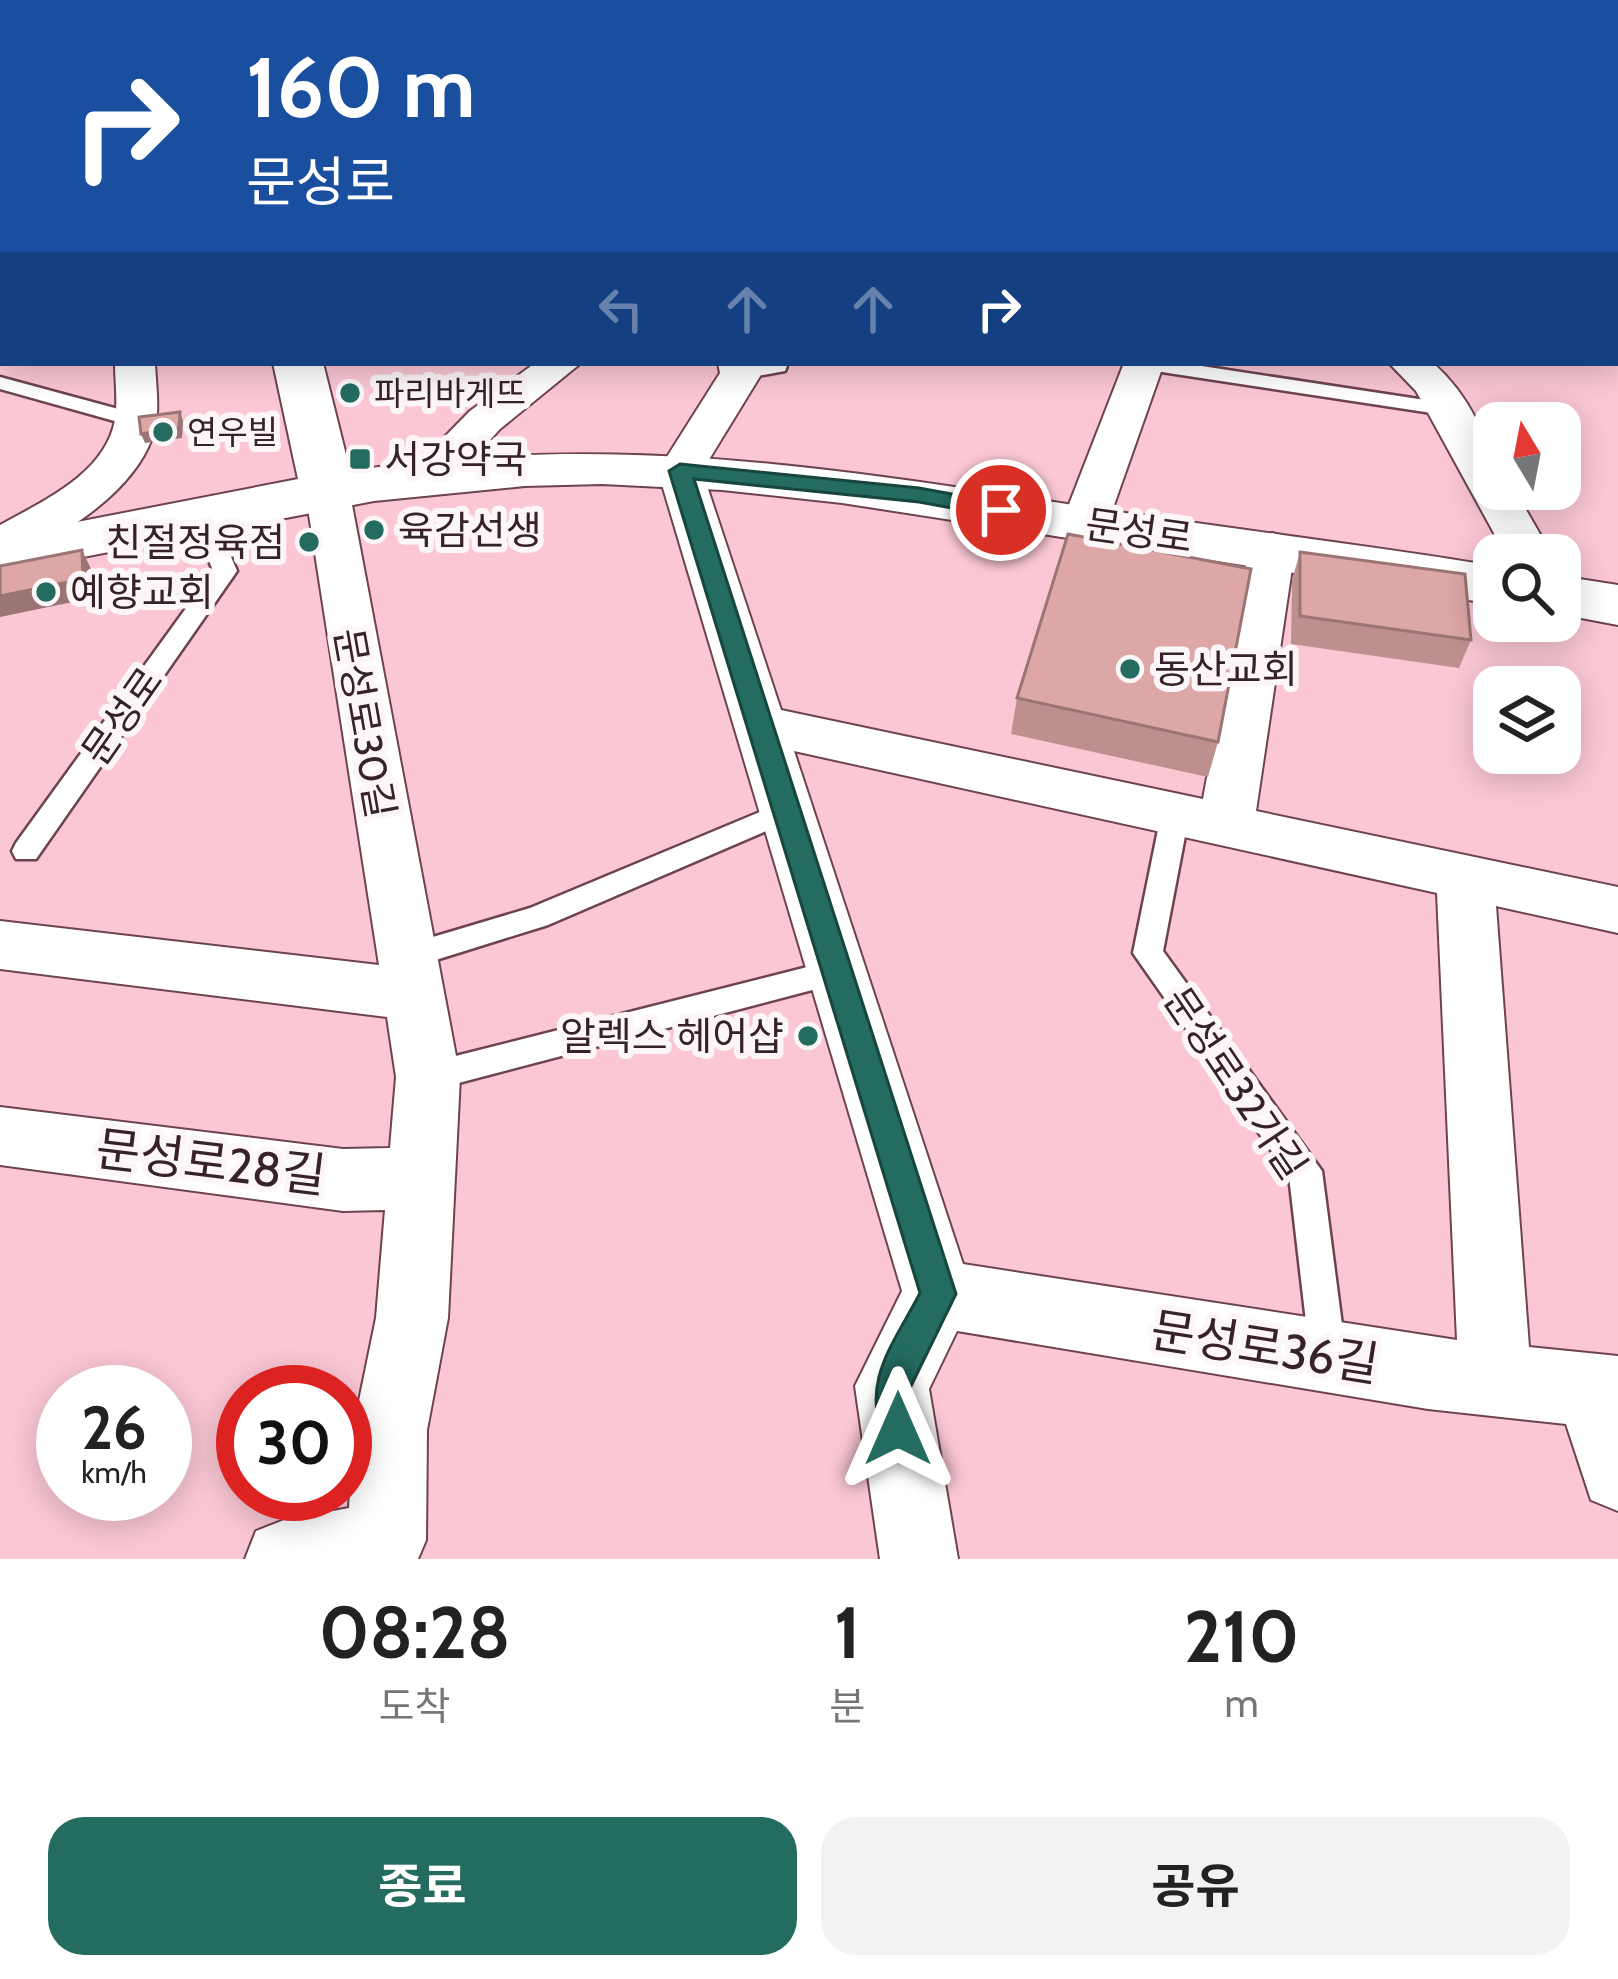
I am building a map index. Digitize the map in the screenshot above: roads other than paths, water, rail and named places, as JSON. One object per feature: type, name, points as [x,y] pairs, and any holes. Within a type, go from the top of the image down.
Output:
[{"type":"main road","points":[[8,539],[325,481],[299,366]]},
{"type":"main road","name":"문성로","points":[[8,539],[202,514],[325,481],[442,466],[603,468],[686,462],[919,495],[1089,509],[1272,548],[1473,581]]},
{"type":"main road","points":[[1089,509],[1473,557]]},
{"type":"main road","points":[[1581,574],[1618,580]]},
{"type":"main road","points":[[1581,599],[1618,605]]},
{"type":"street","points":[[8,539],[96,488],[136,421],[135,366]]},
{"type":"street","points":[[442,466],[485,420],[557,366]]},
{"type":"street","points":[[752,366],[686,462],[756,724],[938,1294],[892,1386],[919,1559]]},
{"type":"street","points":[[1089,509],[1142,366]]},
{"type":"street","points":[[1411,366],[1432,385],[1517,534]]},
{"type":"street","name":"문성로30길","points":[[284,1559],[389,1549],[390,1430],[412,1318],[428,1077],[325,481]]},
{"type":"street","points":[[1201,820],[1272,548]]},
{"type":"street","points":[[756,724],[1618,910]]},
{"type":"street","points":[[1465,877],[1495,1380]]},
{"type":"street","points":[[0,945],[410,976]]},
{"type":"street","name":"문성로28길","points":[[0,1136],[343,1180],[422,1178]]},
{"type":"street","name":"문성로36길","points":[[938,1294],[1328,1357],[1606,1392],[1618,1473]]},
{"type":"lane","points":[[1163,366],[1445,409]]},
{"type":"lane","points":[[0,383],[136,421]]},
{"type":"lane","name":"문성로","points":[[26,851],[225,571],[202,514]]},
{"type":"lane","points":[[410,976],[784,812]]},
{"type":"lane","name":"문성로32가길","points":[[1201,820],[1148,953],[1305,1171],[1328,1357]]},
{"type":"lane","points":[[428,1077],[835,972]]},
{"type":"place","name":"파리바게뜨","points":[[350,393]]},
{"type":"place","name":"연우빌","points":[[163,432]]},
{"type":"place","name":"서강약국","points":[[360,459]]},
{"type":"place","name":"육감선생","points":[[374,530]]},
{"type":"place","name":"친절정육점","points":[[309,542]]},
{"type":"place","name":"예향교회","points":[[46,592]]},
{"type":"place","name":"동산교회","points":[[1130,669]]},
{"type":"place","name":"알렉스 헤어샵","points":[[808,1036]]}]
